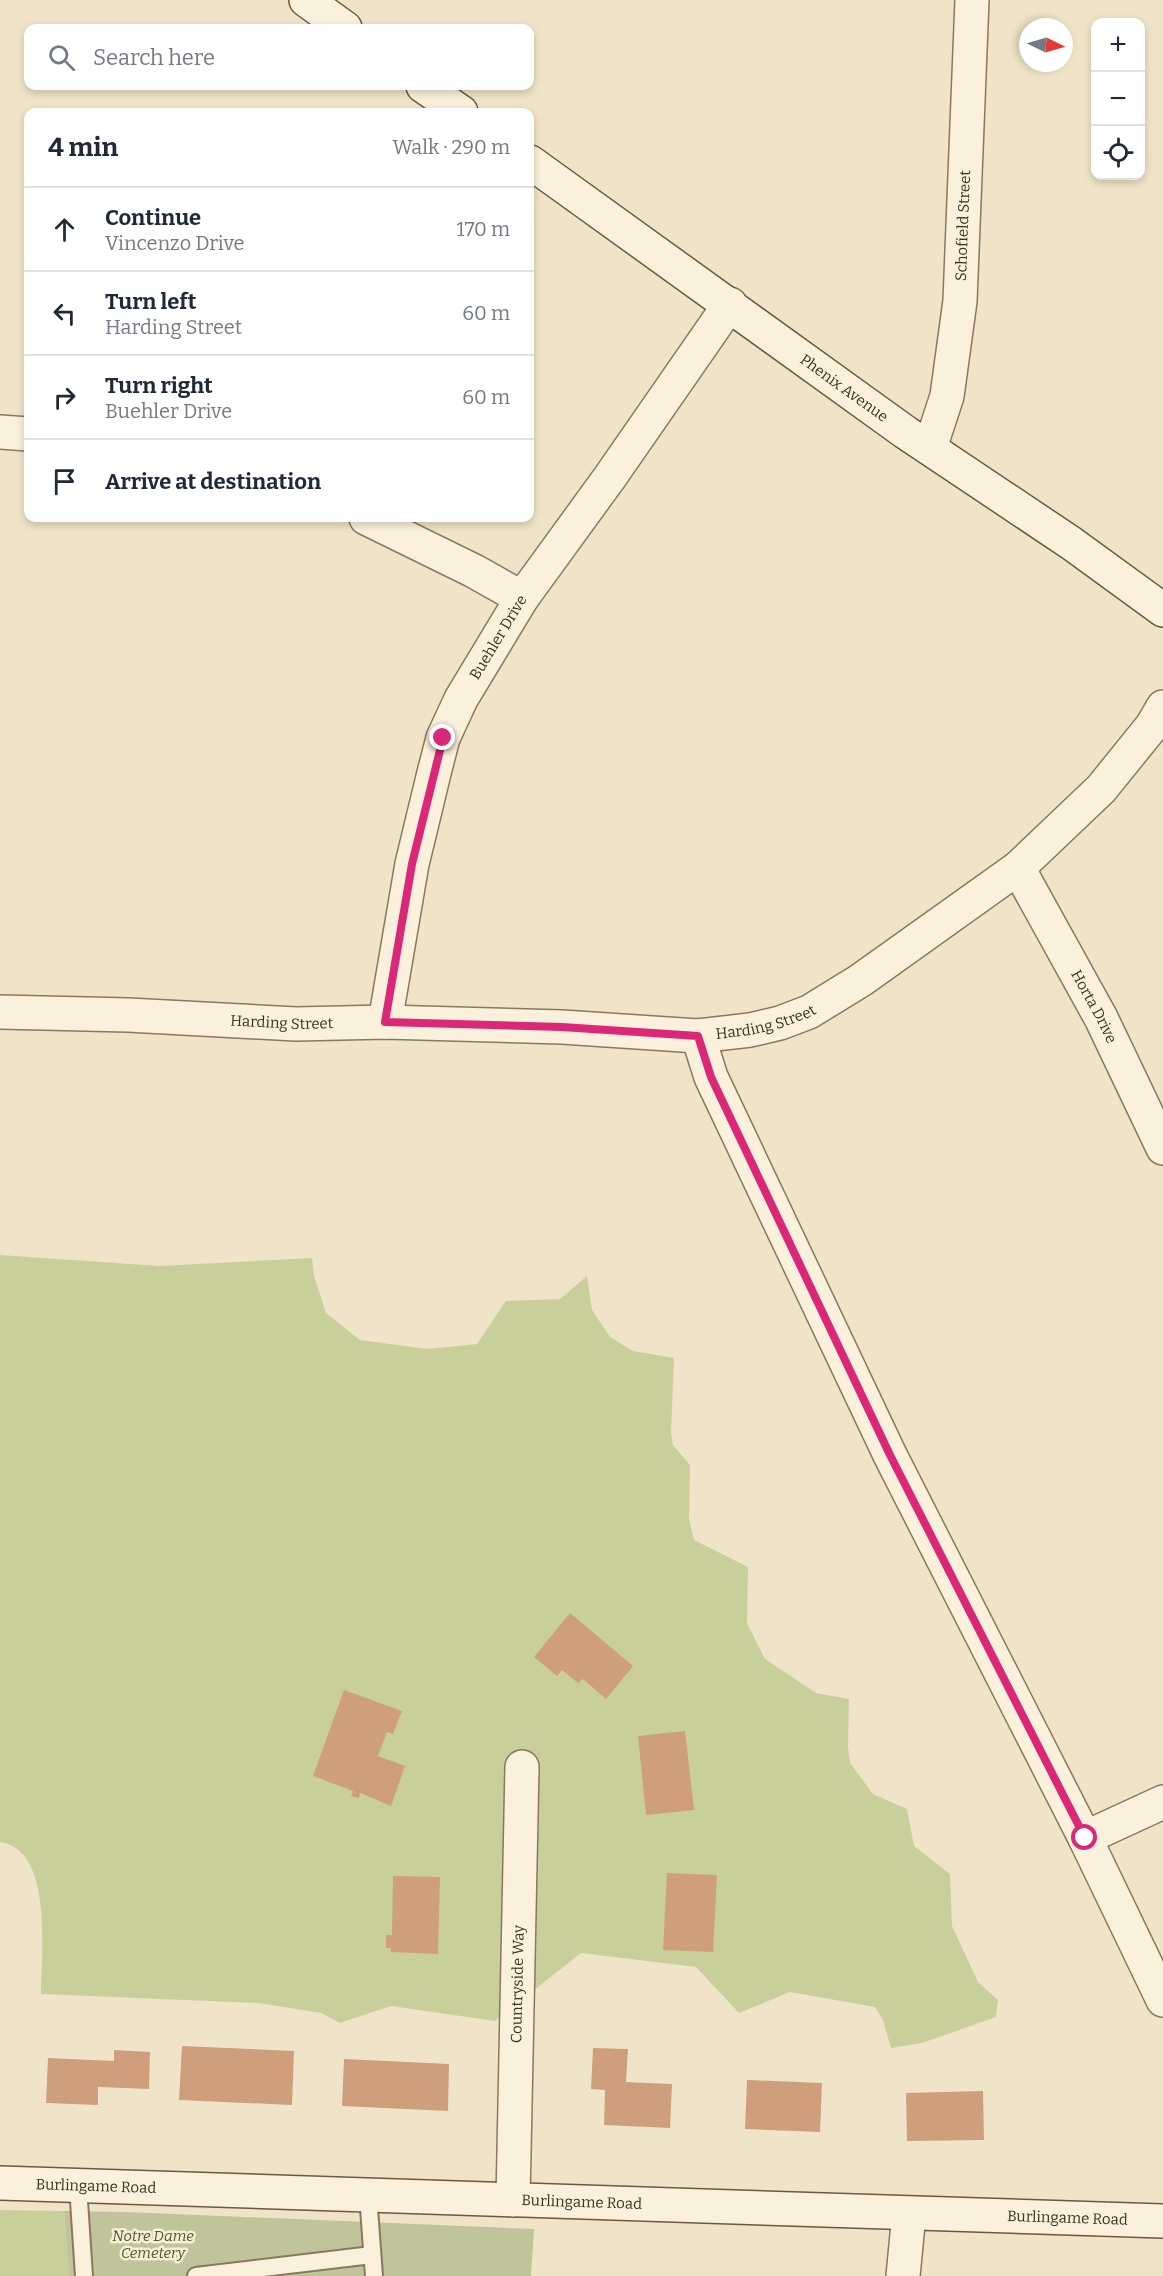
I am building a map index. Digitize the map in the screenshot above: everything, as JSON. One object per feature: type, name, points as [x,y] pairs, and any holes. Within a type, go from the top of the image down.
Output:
[{"type":"street","points":[[306,0],[339,24]]},
{"type":"street","name":"Schofield Street","points":[[930,448],[946,396],[960,301],[972,0]]},
{"type":"street","points":[[429,90],[455,108]]},
{"type":"street","name":"Phenix Avenue","points":[[534,165],[905,432],[1071,543],[1163,610]]},
{"type":"street","name":"Buehler Drive","points":[[385,1022],[412,864],[443,738],[461,699],[522,598],[610,477],[730,304]]},
{"type":"street","points":[[0,432],[24,434]]},
{"type":"street","points":[[374,522],[474,571],[522,598]]},
{"type":"street","name":"Harding Street","points":[[0,1012],[296,1024],[385,1022],[562,1027],[698,1036],[750,1030],[809,1012],[861,980],[1018,868],[1101,789],[1152,726],[1163,707]]},
{"type":"street","name":"Horta Drive","points":[[1018,868],[1101,1018],[1163,1148]]},
{"type":"street","points":[[698,1036],[711,1077],[885,1444],[1085,1838],[1163,2000]]},
{"type":"street","name":"Countryside Way","points":[[513,2200],[522,1767]]},
{"type":"street","points":[[1085,1838],[1163,1802]]},
{"type":"street","name":"Burlingame Road","points":[[0,2183],[1163,2221]]},
{"type":"street","points":[[903,2276],[909,2214]]},
{"type":"lane","points":[[78,2186],[84,2276]]},
{"type":"lane","points":[[368,2195],[374,2276]]},
{"type":"lane","points":[[196,2276],[372,2255]]},
{"type":"green space","points":[[0,1255],[159,1266],[312,1258],[314,1276],[326,1313],[360,1340],[427,1349],[477,1344],[506,1301],[560,1299],[587,1276],[592,1310],[610,1337],[633,1351],[674,1358],[671,1432],[673,1445],[690,1465],[689,1519],[694,1540],[748,1567],[747,1623],[765,1659],[816,1693],[849,1699],[850,1763],[873,1794],[907,1809],[914,1846],[950,1874],[952,1926],[978,1982],[998,2000],[996,2017],[922,2043],[891,2048],[883,2020],[875,2007],[790,1992],[739,2013],[696,1967],[581,1953],[495,2021],[391,2006],[340,2023],[321,2013],[259,2003],[41,1994],[42,1930],[37,1883],[29,1864],[17,1849],[0,1842]]},
{"type":"green space","points":[[0,2210],[64,2211],[69,2276],[0,2276]]},
{"type":"green space","name":"Notre Dame Cemetery","points":[[64,2211],[534,2229],[531,2276],[69,2276]]},
{"type":"building","points":[[570,1613],[633,1666],[606,1699],[583,1679],[578,1683],[562,1670],[557,1676],[534,1657]]},
{"type":"building","points":[[344,1690],[402,1711],[393,1734],[387,1732],[378,1756],[405,1766],[391,1806],[360,1793],[359,1798],[351,1796],[353,1791],[313,1776]]},
{"type":"building","points":[[685,1731],[694,1810],[646,1815],[638,1736]]},
{"type":"building","points":[[667,1873],[717,1875],[713,1952],[663,1950]]},
{"type":"building","points":[[393,1876],[440,1877],[438,1954],[391,1952],[391,1948],[386,1948],[386,1935],[392,1935]]},
{"type":"building","points":[[182,2046],[294,2051],[292,2105],[179,2100]]},
{"type":"building","points":[[593,2048],[628,2049],[626,2082],[672,2084],[670,2128],[604,2125],[605,2090],[591,2089]]},
{"type":"building","points":[[114,2050],[150,2052],[149,2089],[98,2087],[98,2105],[46,2103],[48,2058],[114,2061]]},
{"type":"building","points":[[344,2059],[449,2064],[448,2111],[342,2106]]},
{"type":"building","points":[[747,2080],[822,2083],[820,2132],[745,2129]]},
{"type":"building","points":[[983,2091],[984,2140],[907,2141],[906,2093]]},
{"type":"route","points":[[443,738],[412,864],[385,1022],[562,1027],[698,1036],[711,1077],[890,1455],[1085,1838]]}]
